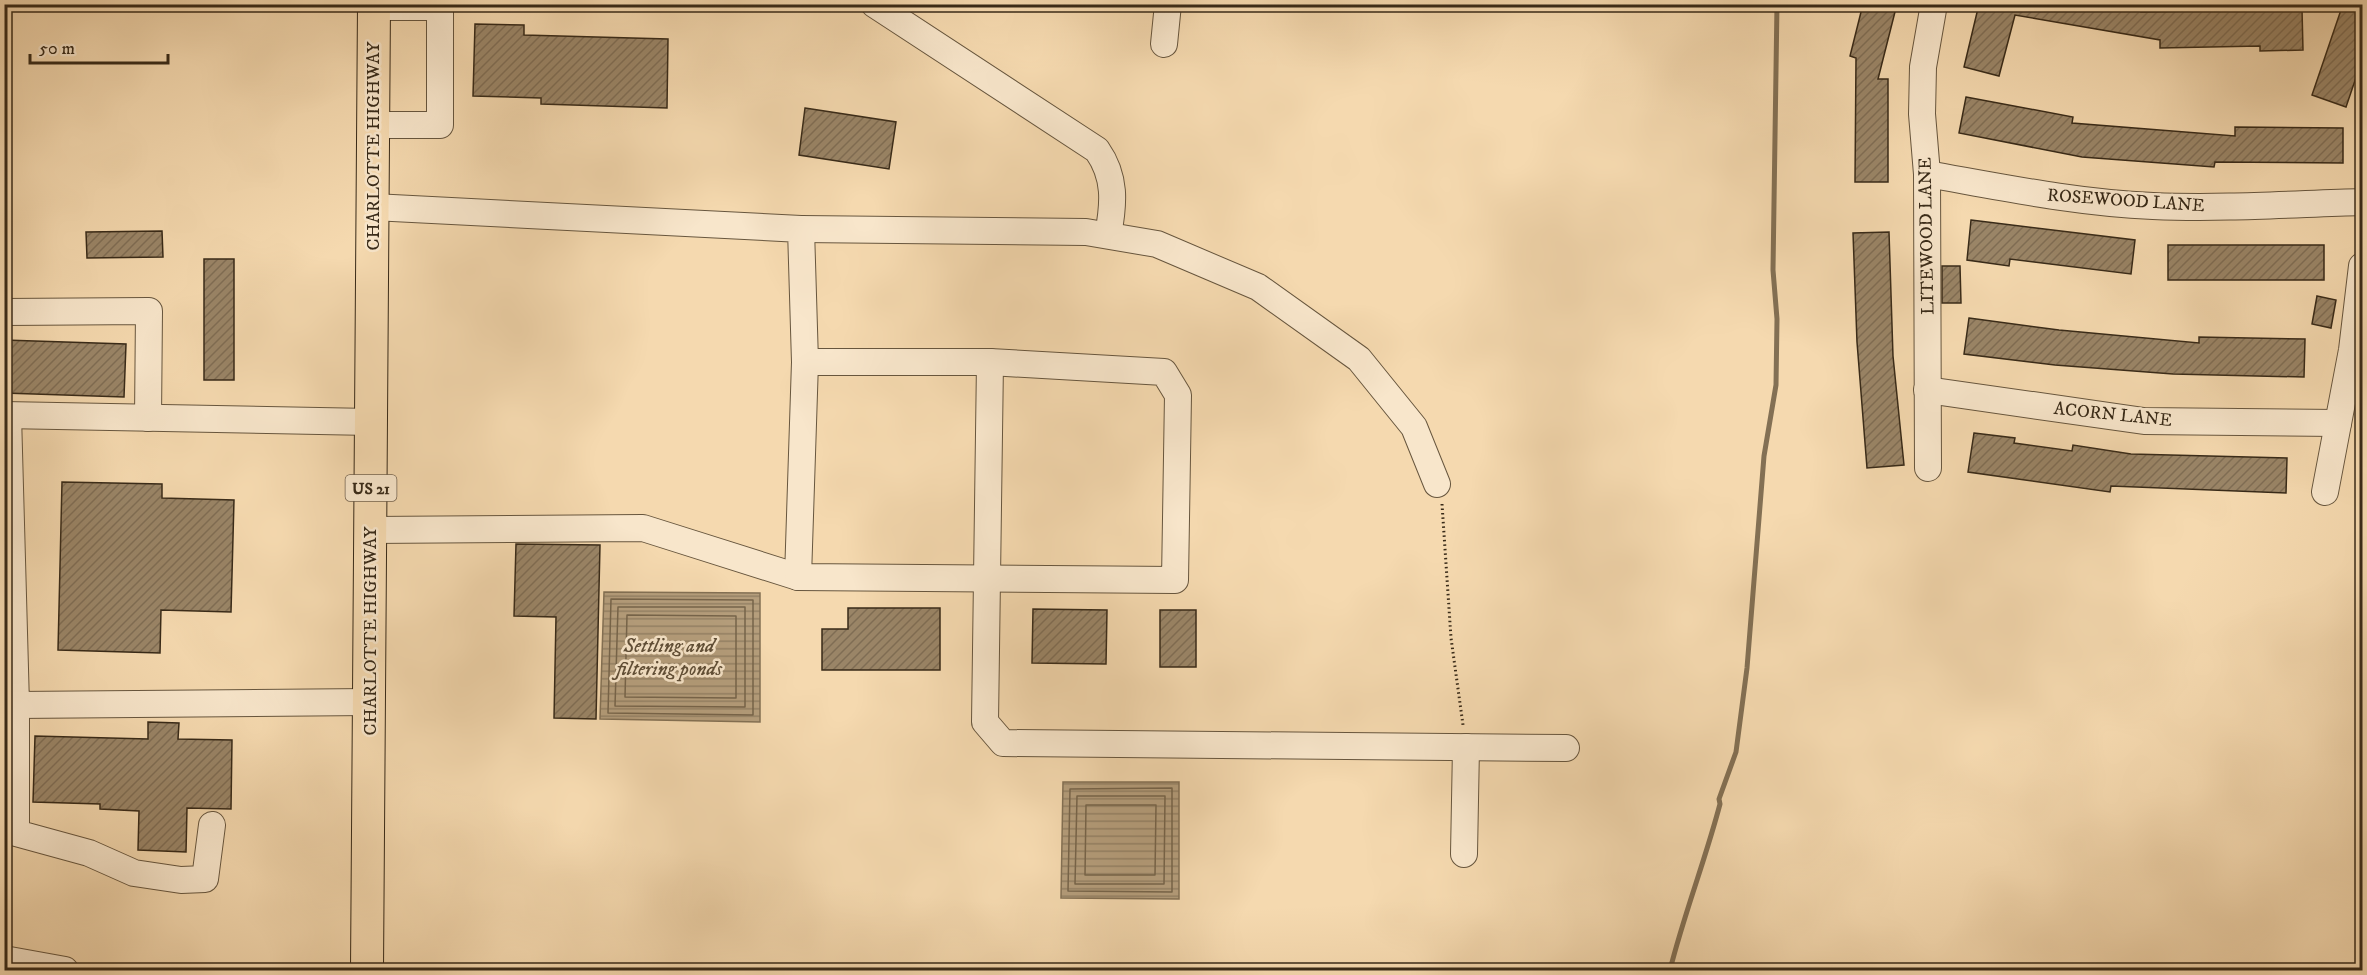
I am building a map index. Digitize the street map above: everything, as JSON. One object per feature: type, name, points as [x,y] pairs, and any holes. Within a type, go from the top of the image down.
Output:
[{"type":"main road","name":"CHARLOTTE HIGHWAY","points":[[367,970],[374,6]]},
{"type":"street","points":[[874,4],[1097,150],[1107,164],[1113,184],[1108,235]]},
{"type":"street","points":[[1164,44],[1168,4]]},
{"type":"street","name":"LITEWOOD LANE","points":[[1928,468],[1927,174],[1922,114],[1923,67],[1934,4]]},
{"type":"street","points":[[374,6],[440,7],[440,125],[374,125]]},
{"type":"street","name":"ROSEWOOD LANE","points":[[1927,174],[2033,193],[2151,206],[2210,207],[2362,202]]},
{"type":"street","points":[[373,207],[801,229],[1086,232],[1157,244],[1258,287],[1359,359],[1414,427],[1437,484]]},
{"type":"street","points":[[798,577],[805,362],[801,229]]},
{"type":"street","points":[[2325,492],[2352,350],[2362,266]]},
{"type":"street","points":[[4,312],[149,311],[148,418]]},
{"type":"street","points":[[371,530],[643,528],[798,577],[1175,580],[1178,396],[1164,372],[990,362],[805,362]]},
{"type":"street","points":[[990,362],[985,722],[1003,743],[1566,748]]},
{"type":"street","name":"ACORN LANE","points":[[1927,390],[2144,421],[2338,423]]},
{"type":"street","points":[[212,825],[205,879],[197,880],[134,873],[89,853],[16,833],[16,705],[6,415],[371,422]]},
{"type":"street","points":[[16,705],[369,702]]},
{"type":"street","points":[[1464,854],[1466,747]]},
{"type":"street","points":[[4,959],[49,969]]},
{"type":"path","points":[[1437,484],[1443,510],[1451,638],[1466,747]]},
{"type":"water","name":"Settling and filtering ponds","points":[[604,592],[760,593],[760,722],[600,719]]},
{"type":"water","points":[[1063,782],[1179,782],[1179,899],[1061,898]]},
{"type":"building","points":[[1863,4],[1897,4],[1878,79],[1888,79],[1888,182],[1855,182],[1856,58],[1850,56]]},
{"type":"building","points":[[1979,4],[2142,4],[2141,12],[2302,9],[2303,50],[2260,51],[2260,46],[2160,48],[2160,40],[2015,15],[1999,76],[1964,67]]},
{"type":"building","points":[[2343,4],[2362,4],[2362,60],[2346,107],[2312,95]]},
{"type":"building","points":[[475,24],[524,25],[524,35],[668,39],[667,108],[541,104],[541,98],[473,96]]},
{"type":"building","points":[[1966,97],[2073,117],[2072,123],[2235,136],[2235,127],[2343,128],[2343,163],[2215,162],[2214,167],[2082,157],[1959,133]]},
{"type":"building","points":[[805,108],[896,122],[889,169],[799,155]]},
{"type":"building","points":[[1971,220],[2135,240],[2131,274],[2010,259],[2009,266],[1967,260]]},
{"type":"building","points":[[162,231],[163,257],[87,258],[86,232]]},
{"type":"building","points":[[1889,232],[1893,356],[1904,465],[1867,468],[1857,342],[1853,233]]},
{"type":"building","points":[[2168,245],[2324,245],[2324,280],[2168,280]]},
{"type":"building","points":[[204,259],[234,259],[234,380],[204,380]]},
{"type":"building","points":[[1942,266],[1960,266],[1961,303],[1942,303]]},
{"type":"building","points":[[2317,296],[2336,300],[2331,328],[2312,324]]},
{"type":"building","points":[[1969,318],[2059,330],[2199,343],[2199,337],[2305,339],[2304,377],[2173,374],[2055,365],[1964,354]]},
{"type":"building","points":[[4,340],[126,344],[124,397],[4,393]]},
{"type":"building","points":[[1974,433],[2015,438],[2014,443],[2072,451],[2073,445],[2131,454],[2287,458],[2286,493],[2111,486],[2110,492],[1968,472]]},
{"type":"building","points":[[62,482],[162,484],[162,498],[234,500],[231,612],[161,610],[160,653],[58,650]]},
{"type":"building","points":[[516,544],[600,545],[596,719],[554,718],[556,617],[514,616]]},
{"type":"building","points":[[848,608],[940,608],[940,670],[822,670],[822,629],[848,629]]},
{"type":"building","points":[[1033,609],[1107,610],[1106,664],[1032,663]]},
{"type":"building","points":[[1160,610],[1196,610],[1196,667],[1160,667]]},
{"type":"building","points":[[148,722],[179,723],[178,739],[232,740],[231,809],[187,808],[186,852],[138,850],[139,811],[100,809],[100,804],[33,802],[35,736],[148,739]]},
{"type":"waterway","points":[[1670,970],[1714,825],[1720,804],[1719,799],[1736,752],[1747,668],[1764,456],[1776,385],[1777,319],[1773,270],[1777,4]]}]
